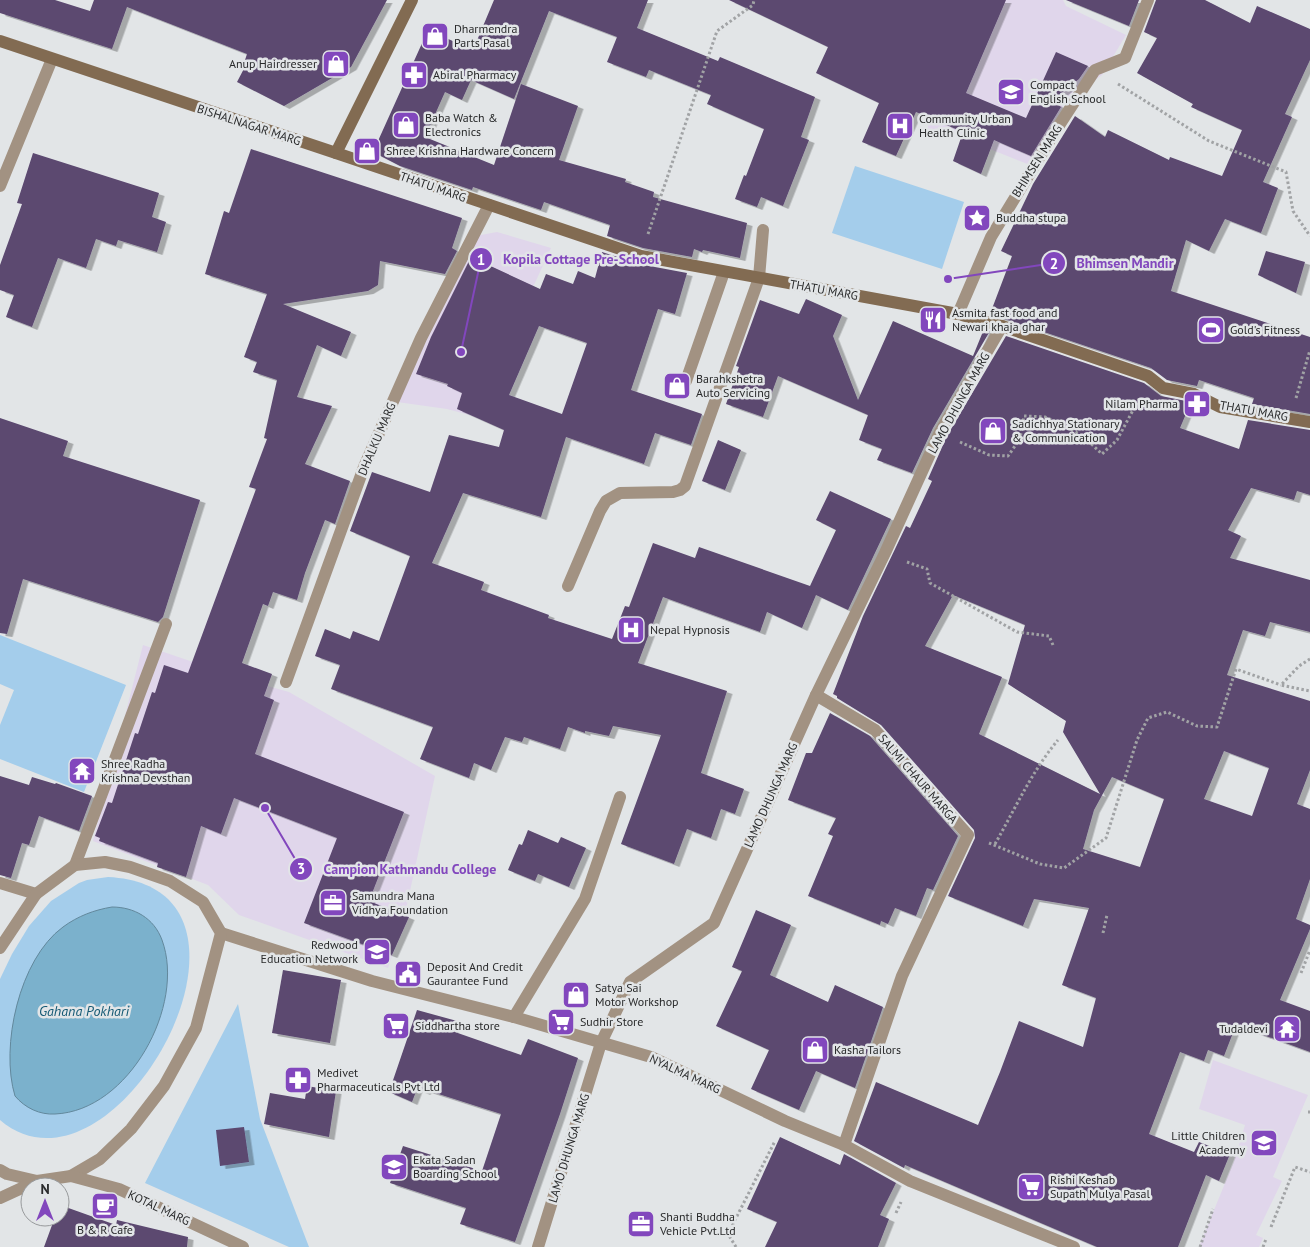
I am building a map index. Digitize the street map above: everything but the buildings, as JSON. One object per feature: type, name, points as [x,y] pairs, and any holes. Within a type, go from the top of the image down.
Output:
[{"type":"main road","points":[[336,153],[412,0]]},
{"type":"main road","name":"BISHALNAGAR MARG","points":[[0,41],[336,153]]},
{"type":"main road","name":"THATU MARG","points":[[336,153],[640,256],[958,314],[1002,326],[1148,376],[1163,388],[1194,394],[1220,407],[1310,422]]},
{"type":"street","points":[[1096,70],[1125,58],[1148,0]]},
{"type":"street","points":[[0,186],[52,59]]},
{"type":"street","name":"BHIMSEN MARG","points":[[958,314],[991,237],[1058,127],[1096,70]]},
{"type":"street","name":"DHALKU MARG","points":[[286,682],[364,467],[421,338],[489,206]]},
{"type":"street","points":[[568,586],[606,501],[620,493],[673,492],[685,486],[759,278],[763,230]]},
{"type":"street","points":[[686,381],[724,272]]},
{"type":"street","name":"LAMO DHUNGA MARG","points":[[538,1247],[601,1043],[630,982],[714,923],[816,695],[940,432],[1002,326]]},
{"type":"street","points":[[75,865],[166,624]]},
{"type":"street","name":"SALMI CHAUR MARGA","points":[[816,695],[875,730],[968,835]]},
{"type":"street","points":[[514,1017],[585,899],[620,797]]},
{"type":"street","points":[[844,1145],[902,976],[968,835]]},
{"type":"street","points":[[0,948],[36,894],[75,865],[105,862],[170,881],[203,902],[221,933],[196,1028],[164,1086],[131,1129],[100,1159],[71,1176],[64,1177]]},
{"type":"street","points":[[0,883],[36,894]]},
{"type":"street","name":"NYALMA MARG","points":[[221,933],[372,981],[514,1017],[652,1057],[785,1121],[844,1145],[910,1181],[1074,1247]]},
{"type":"street","points":[[0,1170],[20,1177]]},
{"type":"street","name":"KOTAL MARG","points":[[71,1176],[119,1189],[243,1247]]},
{"type":"street","points":[[0,1198],[20,1189]]},
{"type":"path","points":[[640,256],[717,30],[753,5],[754,0]]},
{"type":"path","points":[[1096,70],[1209,140],[1286,172],[1293,211],[1310,236]]},
{"type":"path","points":[[1290,418],[1310,350]]},
{"type":"path","points":[[940,432],[988,455],[1008,456],[1020,439],[1024,416],[1045,417],[1084,437],[1102,454],[1117,440],[1147,386],[1148,376]]},
{"type":"path","points":[[885,552],[927,569],[930,583],[1017,632],[1049,636],[1053,645]]},
{"type":"path","points":[[1281,685],[1299,666],[1310,659]]},
{"type":"path","points":[[968,835],[995,844],[1040,864],[1064,868],[1106,838],[1137,740],[1148,718],[1167,712],[1197,726],[1217,727],[1236,670],[1281,685],[1310,691]]},
{"type":"path","points":[[995,844],[1027,785],[1058,740]]},
{"type":"path","points":[[1103,933],[1107,915]]},
{"type":"path","points":[[1301,973],[1310,950]]},
{"type":"path","points":[[736,1247],[728,1234],[785,1121]]},
{"type":"path","points":[[1271,1227],[1295,1167],[1310,1172]]},
{"type":"path","points":[[1200,1247],[1213,1209]]},
{"type":"path","points":[[1263,1247],[1266,1239]]},
{"type":"shaded area","name":"Compact English School","points":[[977,0],[1063,0],[1066,6],[1126,35],[1102,75],[1066,101],[1030,165],[942,130],[927,129]]},
{"type":"shaded area","points":[[855,166],[964,202],[942,269],[832,233]]},
{"type":"shaded area","points":[[497,232],[551,248],[487,387],[477,417],[447,409],[397,402],[476,236]]},
{"type":"shaded area","points":[[0,635],[126,685],[84,792],[0,759],[0,725],[14,690],[0,684]]},
{"type":"shaded area","points":[[143,645],[246,680],[289,692],[435,776],[403,923],[388,968],[239,915],[208,885],[93,841]]},
{"type":"shaded area","name":"Gahana Pokhari","points":[[108,877],[162,894],[187,933],[187,984],[168,1039],[134,1089],[92,1125],[45,1138],[0,1120],[0,979],[29,926],[51,901],[79,883]]},
{"type":"shaded area","points":[[238,1004],[260,1119],[309,1247],[289,1247],[145,1183]]},
{"type":"shaded area","name":"Little Children Academy","points":[[1213,1060],[1308,1095],[1273,1177],[1282,1181],[1256,1235],[1263,1238],[1259,1247],[1199,1247],[1234,1161],[1245,1125],[1199,1109]]},
{"type":"water","name":"Gahana Pokhari","points":[[112,907],[128,909],[142,915],[154,926],[162,940],[167,966],[166,994],[158,1023],[145,1050],[128,1075],[106,1095],[82,1108],[55,1114],[38,1112],[23,1104],[15,1096],[11,1076],[12,1029],[17,1005],[25,982],[35,960],[48,941],[63,927],[86,914]]},
{"type":"place","name":"Dharmendra Parts Pasal","points":[[435,36]]},
{"type":"place","name":"Anup Hairdresser","points":[[336,64]]},
{"type":"place","name":"Abiral Pharmacy","points":[[414,75]]},
{"type":"place","name":"Compact English School","points":[[1011,92]]},
{"type":"place","name":"Baba Watch & Electronics","points":[[406,125]]},
{"type":"place","name":"Community Urban Health Clinic","points":[[900,126]]},
{"type":"place","name":"Shree Krishna Hardware Concern","points":[[367,151]]},
{"type":"place","name":"Buddha stupa","points":[[977,218]]},
{"type":"place","name":"Bhimsen Mandir","points":[[948,279]]},
{"type":"place","name":"Asmita fast food and Newari khaja ghar","points":[[933,320]]},
{"type":"place","name":"Gold's Fitness","points":[[1211,330]]},
{"type":"place","name":"Kopila Cottage Pre-School","points":[[461,352]]},
{"type":"place","name":"Barahkshetra Auto Servicing","points":[[677,386]]},
{"type":"place","name":"Nilam Pharma","points":[[1197,404]]},
{"type":"place","name":"Sadichhya Stationary & Communication","points":[[993,431]]},
{"type":"place","name":"Nepal Hypnosis","points":[[631,630]]},
{"type":"place","name":"Shree Radha Krishna Devsthan","points":[[82,771]]},
{"type":"place","name":"Campion Kathmandu College","points":[[265,808]]},
{"type":"place","name":"Samundra Mana Vidhya Foundation","points":[[333,903]]},
{"type":"place","name":"Redwood Education Network","points":[[377,952]]},
{"type":"place","name":"Deposit And Credit Gaurantee Fund","points":[[408,974]]},
{"type":"place","name":"Satya Sai Motor Workshop","points":[[576,995]]},
{"type":"place","name":"Sudhir Store","points":[[561,1022]]},
{"type":"place","name":"Siddhartha store","points":[[396,1026]]},
{"type":"place","name":"Tudaldevi","points":[[1287,1029]]},
{"type":"place","name":"Kasha Tailors","points":[[815,1050]]},
{"type":"place","name":"Medivet Pharmaceuticals Pvt Ltd","points":[[298,1080]]},
{"type":"place","name":"Little Children Academy","points":[[1264,1143]]},
{"type":"place","name":"Ekata Sadan Boarding School","points":[[394,1167]]},
{"type":"place","name":"Rishi Keshab Supath Mulya Pasal","points":[[1031,1187]]},
{"type":"place","name":"B & R Cafe","points":[[105,1206]]},
{"type":"place","name":"Shanti Buddha Vehicle Pvt.Ltd","points":[[641,1224]]}]
